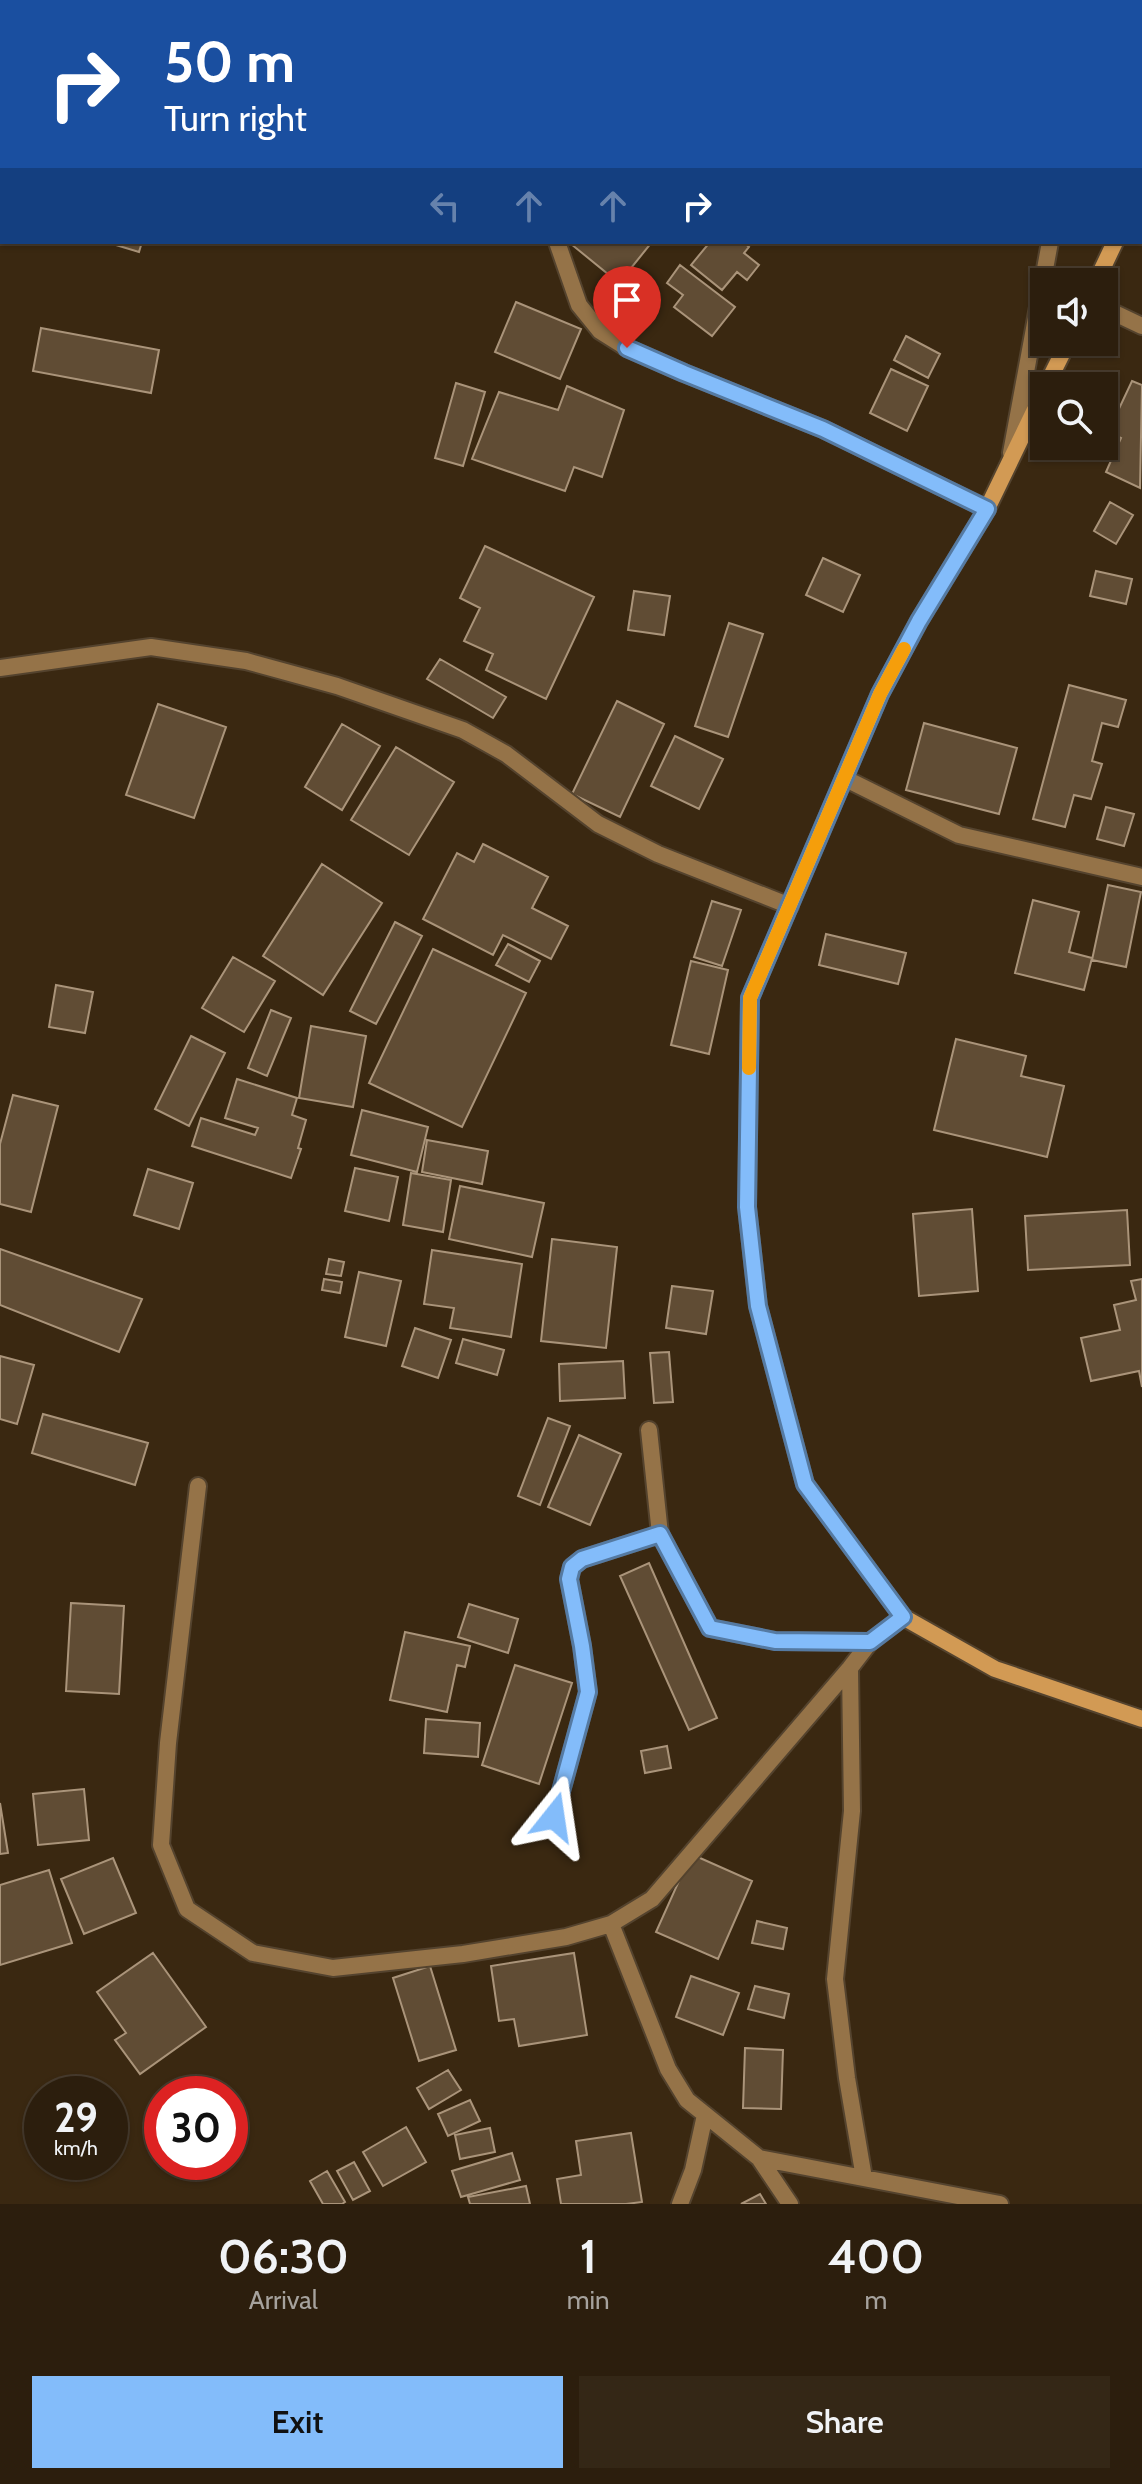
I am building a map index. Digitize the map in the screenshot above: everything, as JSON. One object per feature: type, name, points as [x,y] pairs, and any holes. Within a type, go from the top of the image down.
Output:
[{"type":"street","points":[[558,244],[579,305],[600,331],[627,348],[823,429],[987,509]]},
{"type":"street","points":[[1009,465],[1050,244]]},
{"type":"street","points":[[1103,268],[1114,244]]},
{"type":"street","points":[[1118,315],[1142,326]]},
{"type":"street","points":[[1030,421],[987,509],[919,621],[880,694],[750,998],[747,1207],[758,1306],[805,1484],[903,1617],[995,1669],[1142,1719]]},
{"type":"street","points":[[0,668],[151,647],[246,661],[337,686],[463,730],[506,754],[598,824],[658,854],[790,906]]},
{"type":"street","points":[[844,778],[959,835],[1142,877]]},
{"type":"street","points":[[649,1430],[660,1534],[710,1628],[775,1641],[870,1642]]},
{"type":"street","points":[[198,1486],[168,1743],[161,1845],[187,1909],[253,1953],[333,1968],[478,1952],[566,1937],[611,1924],[652,1899],[870,1642],[903,1617]]},
{"type":"street","points":[[554,1817],[588,1692],[569,1579],[572,1567],[582,1559],[660,1534]]},
{"type":"street","points":[[850,1668],[852,1811],[835,1979],[847,2078],[864,2178]]},
{"type":"street","points":[[611,1924],[668,2069],[687,2100],[759,2158],[790,2204]]},
{"type":"street","points":[[680,2204],[693,2170],[705,2115]]},
{"type":"street","points":[[759,2158],[1000,2204]]},
{"type":"building","points":[[113,244],[141,244],[139,252]]},
{"type":"building","points":[[571,244],[650,244],[619,283]]},
{"type":"building","points":[[708,244],[745,244],[749,247],[744,253],[759,265],[747,280],[737,272],[722,290],[691,265]]},
{"type":"building","points":[[680,265],[735,307],[712,336],[674,307],[683,295],[667,283]]},
{"type":"building","points":[[516,302],[581,329],[560,379],[495,352]]},
{"type":"building","points":[[41,328],[159,350],[151,393],[33,371]]},
{"type":"building","points":[[906,336],[940,354],[928,378],[894,360]]},
{"type":"building","points":[[891,369],[928,386],[907,431],[870,413]]},
{"type":"building","points":[[1132,381],[1142,385],[1140,488],[1106,472],[1111,460],[1118,460],[1121,438],[1118,437],[1118,411]]},
{"type":"building","points":[[456,383],[485,392],[463,466],[435,458]]},
{"type":"building","points":[[567,386],[624,410],[602,477],[574,467],[565,491],[472,459],[499,392],[558,410]]},
{"type":"building","points":[[1110,502],[1133,515],[1116,544],[1094,531]]},
{"type":"building","points":[[485,546],[594,597],[546,699],[486,670],[493,654],[464,641],[480,608],[460,598]]},
{"type":"building","points":[[823,558],[860,575],[843,612],[806,595]]},
{"type":"building","points":[[1096,571],[1132,579],[1126,604],[1090,596]]},
{"type":"building","points":[[634,591],[670,596],[664,635],[628,630]]},
{"type":"building","points":[[729,623],[763,634],[728,737],[695,726]]},
{"type":"building","points":[[440,659],[506,697],[493,718],[427,679]]},
{"type":"building","points":[[1069,685],[1126,700],[1118,727],[1102,723],[1092,761],[1102,764],[1091,799],[1074,795],[1065,827],[1033,819]]},
{"type":"building","points":[[617,701],[664,724],[620,817],[572,794]]},
{"type":"building","points":[[158,704],[226,727],[194,818],[126,795]]},
{"type":"building","points":[[924,723],[1017,748],[999,814],[906,790]]},
{"type":"building","points":[[342,724],[380,746],[342,810],[305,787]]},
{"type":"building","points":[[675,736],[723,759],[699,809],[651,786]]},
{"type":"building","points":[[396,747],[454,782],[409,855],[351,820]]},
{"type":"building","points":[[1106,807],[1134,814],[1124,846],[1097,839]]},
{"type":"building","points":[[483,844],[548,877],[532,908],[568,926],[551,959],[503,935],[493,955],[423,919],[457,853],[474,862]]},
{"type":"building","points":[[322,864],[382,903],[323,995],[263,956]]},
{"type":"building","points":[[1108,885],[1141,892],[1126,967],[1092,960]]},
{"type":"building","points":[[1033,900],[1079,912],[1069,952],[1092,958],[1084,990],[1015,973]]},
{"type":"building","points":[[712,901],[741,910],[722,966],[694,957]]},
{"type":"building","points":[[395,922],[422,936],[376,1024],[350,1011]]},
{"type":"building","points":[[826,934],[906,953],[898,984],[819,965]]},
{"type":"building","points":[[508,944],[540,961],[529,982],[496,965]]},
{"type":"building","points":[[433,949],[526,993],[462,1127],[369,1083]]},
{"type":"building","points":[[233,957],[275,981],[244,1032],[202,1008]]},
{"type":"building","points":[[691,961],[728,970],[709,1054],[671,1045]]},
{"type":"building","points":[[56,985],[93,992],[85,1033],[49,1027]]},
{"type":"building","points":[[271,1010],[291,1018],[267,1076],[248,1068]]},
{"type":"building","points":[[311,1026],[366,1036],[353,1107],[299,1098]]},
{"type":"building","points":[[191,1036],[225,1053],[189,1126],[155,1109]]},
{"type":"building","points":[[956,1039],[1026,1056],[1021,1076],[1064,1086],[1047,1157],[934,1130]]},
{"type":"building","points":[[237,1079],[297,1098],[292,1115],[306,1120],[298,1148],[301,1149],[291,1178],[192,1146],[201,1118],[255,1135],[258,1128],[225,1118]]},
{"type":"building","points":[[13,1095],[58,1106],[31,1212],[0,1204],[0,1144]]},
{"type":"building","points":[[362,1110],[428,1127],[417,1172],[351,1155]]},
{"type":"building","points":[[427,1140],[488,1151],[482,1184],[422,1172]]},
{"type":"building","points":[[355,1168],[398,1177],[389,1221],[345,1211]]},
{"type":"building","points":[[148,1169],[193,1183],[179,1229],[134,1215]]},
{"type":"building","points":[[411,1173],[451,1180],[443,1232],[403,1225]]},
{"type":"building","points":[[460,1186],[544,1203],[532,1257],[449,1239]]},
{"type":"building","points":[[972,1209],[978,1291],[919,1296],[913,1214]]},
{"type":"building","points":[[1127,1210],[1130,1265],[1028,1270],[1025,1216]]},
{"type":"building","points":[[552,1239],[617,1247],[606,1348],[541,1341]]},
{"type":"building","points":[[0,1249],[142,1299],[119,1352],[0,1305]]},
{"type":"building","points":[[432,1250],[522,1264],[511,1337],[450,1328],[454,1308],[424,1304]]},
{"type":"building","points":[[329,1259],[344,1262],[341,1276],[326,1274]]},
{"type":"building","points":[[359,1272],[401,1281],[386,1346],[345,1337]]},
{"type":"building","points":[[324,1279],[342,1282],[340,1293],[322,1290]]},
{"type":"building","points":[[1142,1279],[1142,1387],[1139,1371],[1091,1381],[1081,1338],[1120,1330],[1114,1305],[1136,1300],[1131,1281]]},
{"type":"building","points":[[672,1286],[713,1291],[706,1334],[666,1328]]},
{"type":"building","points":[[415,1328],[451,1340],[438,1378],[402,1366]]},
{"type":"building","points":[[463,1339],[504,1350],[497,1375],[456,1363]]},
{"type":"building","points":[[669,1352],[673,1402],[654,1403],[650,1353]]},
{"type":"building","points":[[0,1356],[34,1365],[17,1424],[0,1419]]},
{"type":"building","points":[[623,1361],[625,1398],[560,1401],[559,1364]]},
{"type":"building","points":[[43,1414],[148,1443],[135,1485],[32,1453]]},
{"type":"building","points":[[548,1418],[570,1426],[540,1505],[518,1496]]},
{"type":"building","points":[[579,1435],[621,1454],[590,1525],[548,1507]]},
{"type":"building","points":[[649,1563],[717,1718],[689,1730],[620,1576]]},
{"type":"building","points":[[71,1603],[124,1606],[119,1694],[66,1691]]},
{"type":"building","points":[[469,1604],[518,1619],[508,1653],[458,1637]]},
{"type":"building","points":[[405,1632],[470,1646],[465,1667],[457,1665],[447,1712],[390,1700]]},
{"type":"building","points":[[515,1665],[572,1683],[539,1784],[482,1765]]},
{"type":"building","points":[[426,1719],[480,1723],[478,1757],[424,1753]]},
{"type":"building","points":[[667,1746],[671,1768],[645,1773],[641,1751]]},
{"type":"building","points":[[84,1789],[89,1840],[38,1845],[33,1794]]},
{"type":"building","points":[[0,1803],[8,1853],[0,1854]]},
{"type":"building","points":[[691,1854],[752,1881],[718,1959],[656,1932]]},
{"type":"building","points":[[113,1858],[136,1913],[84,1934],[61,1879]]},
{"type":"building","points":[[49,1870],[72,1943],[0,1965],[0,1885]]},
{"type":"building","points":[[757,1921],[787,1928],[783,1949],[752,1943]]},
{"type":"building","points":[[153,1953],[206,2027],[140,2074],[115,2040],[126,2033],[97,1992]]},
{"type":"building","points":[[574,1953],[587,2035],[519,2046],[514,2019],[499,2021],[491,1966]]},
{"type":"building","points":[[430,1966],[456,2050],[419,2061],[393,1978]]},
{"type":"building","points":[[691,1976],[739,1993],[723,2035],[676,2017]]},
{"type":"building","points":[[755,1986],[789,1994],[784,2018],[748,2009]]},
{"type":"building","points":[[745,2048],[783,2050],[781,2109],[743,2108]]},
{"type":"building","points":[[448,2070],[461,2090],[429,2109],[417,2088]]},
{"type":"building","points":[[470,2100],[480,2121],[448,2136],[438,2114]]},
{"type":"building","points":[[406,2127],[426,2162],[383,2186],[363,2152]]},
{"type":"building","points":[[490,2128],[495,2152],[460,2159],[455,2135]]},
{"type":"building","points":[[631,2133],[642,2202],[561,2204],[557,2179],[581,2175],[576,2141]]},
{"type":"building","points":[[512,2153],[520,2180],[461,2197],[452,2171]]},
{"type":"building","points":[[354,2162],[370,2191],[353,2200],[337,2171]]},
{"type":"building","points":[[327,2171],[345,2202],[342,2204],[323,2204],[310,2181]]},
{"type":"building","points":[[526,2186],[530,2204],[470,2204],[468,2197]]},
{"type":"building","points":[[760,2194],[766,2204],[741,2204]]},
{"type":"slow traffic","points":[[749,1068],[750,998],[880,694],[904,649]]},
{"type":"route","points":[[554,1817],[588,1692],[569,1579],[572,1567],[582,1559],[660,1534],[710,1628],[775,1641],[870,1642],[903,1617],[805,1484],[758,1306],[747,1207],[750,998],[880,694],[919,621],[987,509],[823,429],[627,348]]}]
